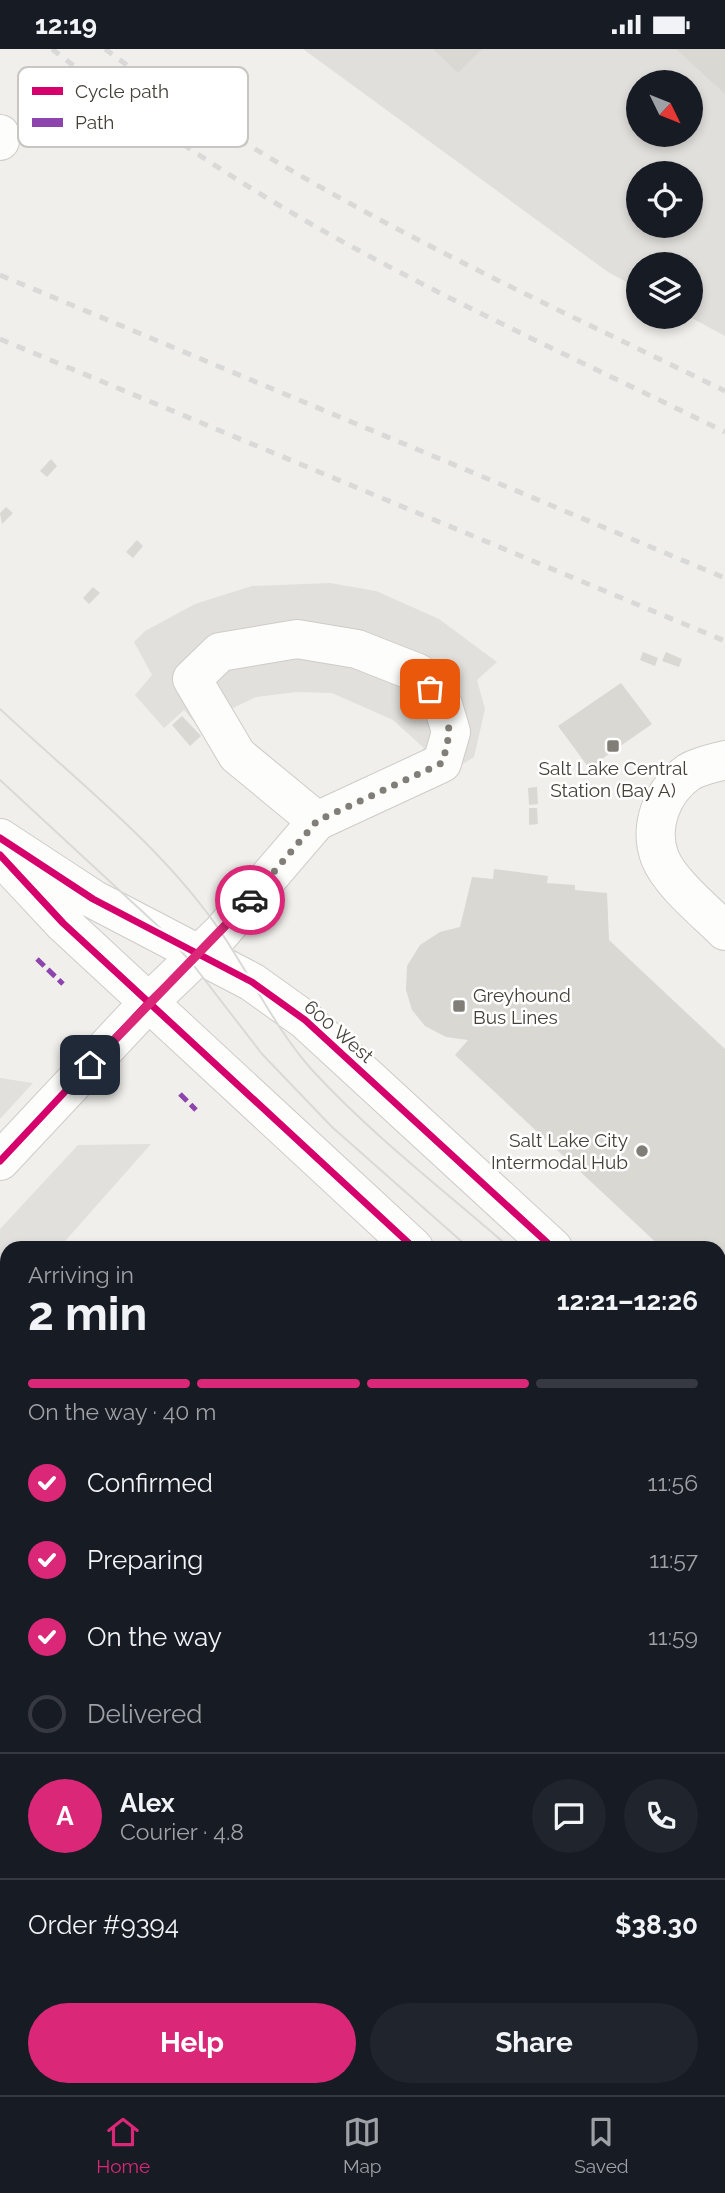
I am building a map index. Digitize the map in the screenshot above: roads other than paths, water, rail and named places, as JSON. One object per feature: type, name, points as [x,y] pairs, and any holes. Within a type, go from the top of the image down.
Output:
[{"type":"street","points":[[0,134],[0,141]]},
{"type":"street","points":[[0,1161],[148,1003],[266,884],[317,821],[442,763],[451,732],[443,705],[418,673],[357,649],[297,639],[220,652],[192,679],[237,755],[317,821]]},
{"type":"street","points":[[725,759],[691,771],[668,791],[655,825],[661,859],[683,888],[725,931]]},
{"type":"street","name":"600 West","points":[[0,838],[93,899],[252,982],[305,1020],[545,1241]]},
{"type":"street","points":[[0,855],[63,923],[406,1241]]},
{"type":"tram line","points":[[0,709],[105,804],[179,878],[216,925],[282,1031],[313,1071],[384,1140],[502,1241]]},
{"type":"tram line","points":[[0,780],[158,926],[191,962],[262,1054],[332,1127],[461,1241]]},
{"type":"railway","points":[[52,49],[76,67]]},
{"type":"railway","points":[[105,49],[130,67]]},
{"type":"railway","points":[[248,144],[407,234],[725,391]]},
{"type":"railway","points":[[187,147],[278,205],[358,250],[725,432]]},
{"type":"railway","points":[[0,275],[725,578]]},
{"type":"railway","points":[[0,339],[725,641]]},
{"type":"place","name":"Salt Lake Central Station (Bay A)","points":[[613,746]]},
{"type":"place","name":"Greyhound Bus Lines","points":[[459,1006]]},
{"type":"place","name":"Salt Lake City Intermodal Hub","points":[[642,1151]]}]
